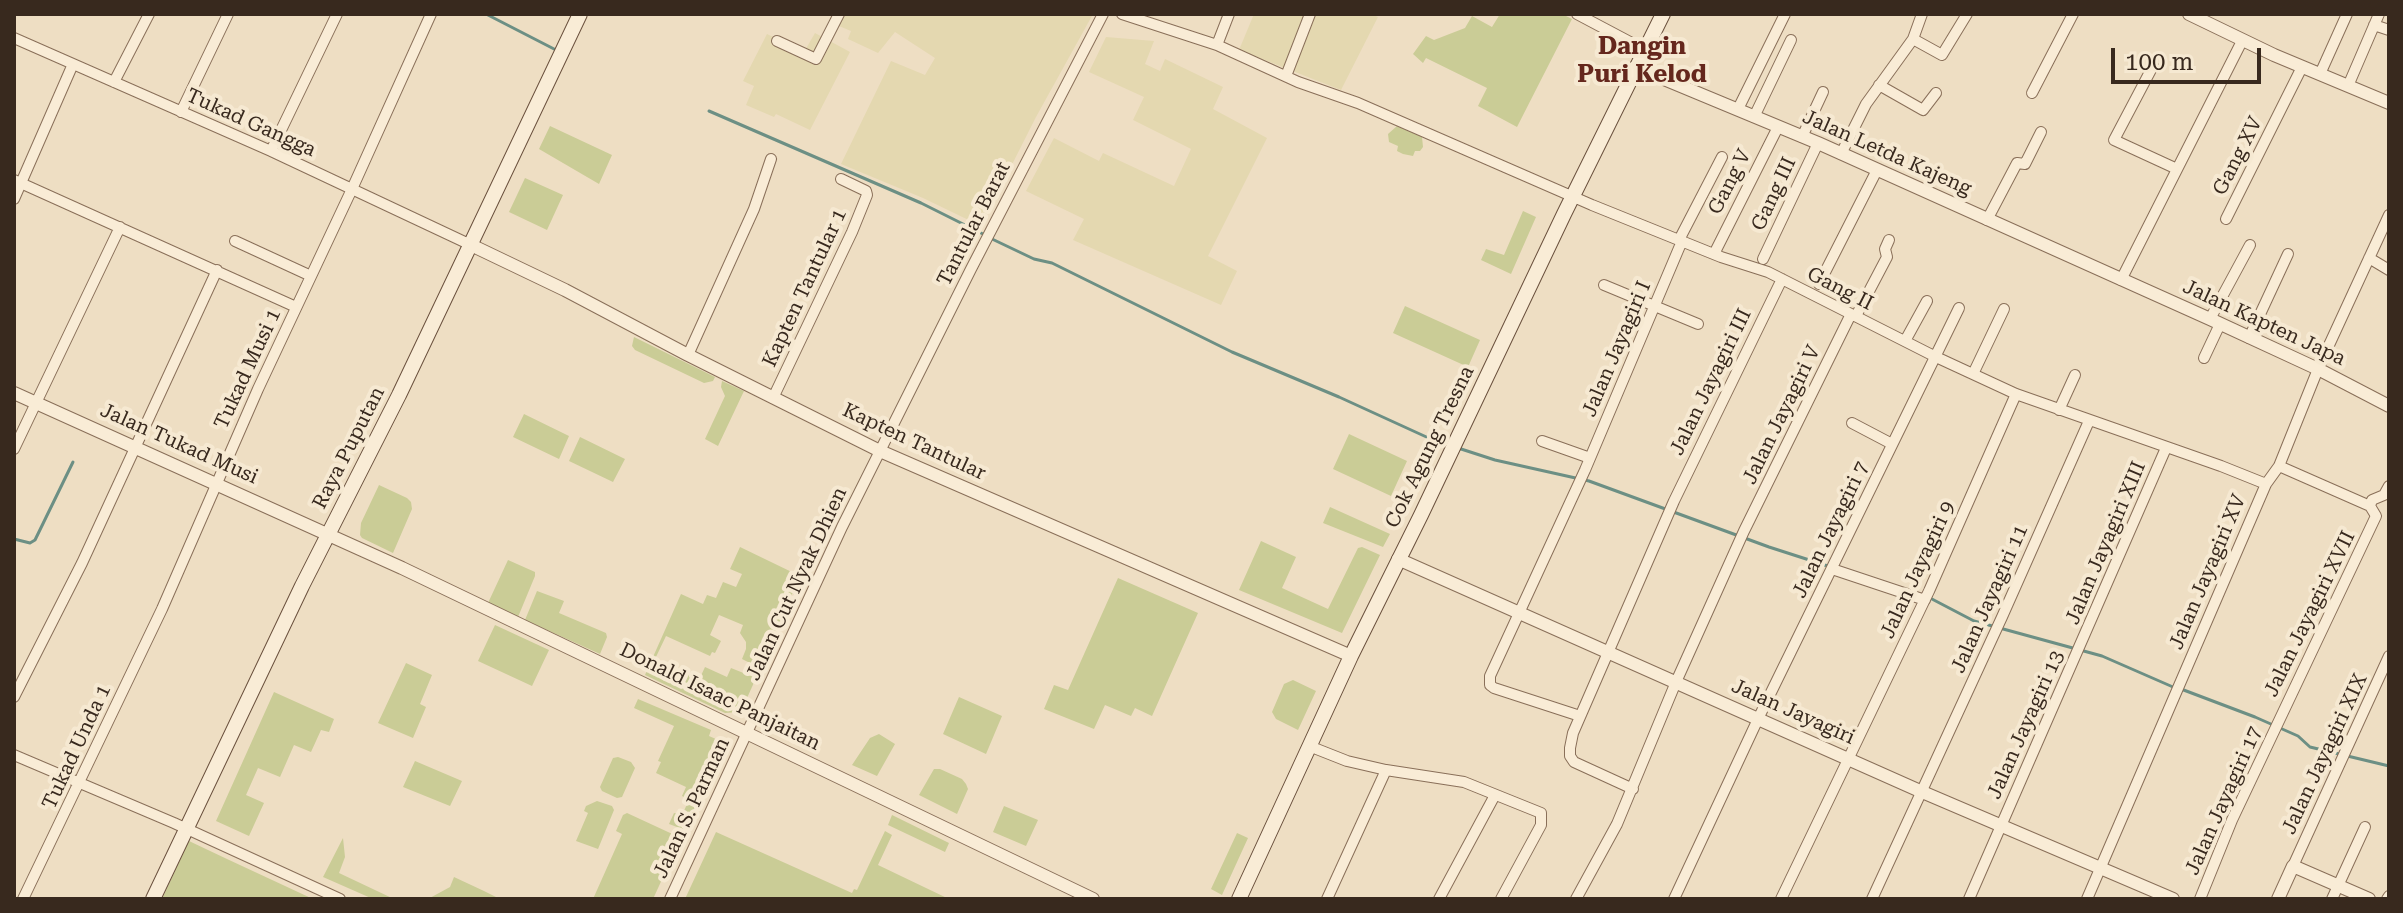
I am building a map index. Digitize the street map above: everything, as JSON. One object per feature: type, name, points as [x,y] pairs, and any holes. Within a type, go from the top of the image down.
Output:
[{"type":"main road","name":"Raya Puputan","points":[[153,899],[328,534],[399,395],[580,14]]},
{"type":"main road","name":"Cok Agung Tresna","points":[[1239,899],[1351,656],[1663,14]]},
{"type":"street","points":[[114,82],[149,14]]},
{"type":"street","points":[[181,112],[228,14]]},
{"type":"street","points":[[271,151],[337,14]]},
{"type":"street","name":"Tukad Musi 1","points":[[162,609],[216,482],[431,14]]},
{"type":"street","points":[[777,41],[816,59],[839,14]]},
{"type":"street","name":"Tantular Barat","points":[[880,451],[1103,14]]},
{"type":"street","name":"Gang II","points":[[1122,14],[1217,45],[1681,241],[1768,272],[1936,357],[2016,394],[2089,421]]},
{"type":"street","points":[[1217,45],[1229,14]]},
{"type":"street","points":[[1286,76],[1310,14]]},
{"type":"street","points":[[1577,14],[1645,50]]},
{"type":"street","points":[[1738,109],[1785,14]]},
{"type":"street","points":[[1841,154],[1866,104],[1913,39],[1922,14]]},
{"type":"street","points":[[1913,39],[1942,55],[1967,14]]},
{"type":"street","points":[[2032,93],[2073,14]]},
{"type":"street","points":[[2189,14],[2242,41],[2389,103]]},
{"type":"street","points":[[2320,74],[2347,14]]},
{"type":"street","points":[[2348,86],[2377,19],[2389,30]]},
{"type":"street","name":"Tukad Gangga","points":[[14,38],[271,151],[471,245]]},
{"type":"street","points":[[1754,117],[1791,40]]},
{"type":"street","points":[[2121,280],[2242,41]]},
{"type":"street","points":[[14,199],[18,182],[73,64]]},
{"type":"street","points":[[2153,66],[2114,140],[2177,169]]},
{"type":"street","name":"Jalan Letda Kajeng","points":[[1635,67],[1818,143],[2121,280]]},
{"type":"street","name":"Gang XV","points":[[2226,219],[2302,67]]},
{"type":"street","points":[[1879,85],[1923,110],[1936,93]]},
{"type":"street","points":[[1802,137],[1823,92]]},
{"type":"street","name":"Gang V","points":[[1714,254],[1778,127]]},
{"type":"street","points":[[1987,220],[2017,163],[2025,164],[2041,132]]},
{"type":"street","name":"Gang III","points":[[1763,259],[1818,143]]},
{"type":"street","name":"Jalan Jayagiri I","points":[[1580,716],[1494,688],[1490,685],[1490,676],[1585,470],[1681,241],[1722,157]]},
{"type":"street","points":[[688,355],[754,209],[771,159]]},
{"type":"street","points":[[1819,284],[1877,170]]},
{"type":"street","name":"Kapten Tantular 1","points":[[775,394],[867,195],[866,191],[841,179]]},
{"type":"street","points":[[18,182],[296,307]]},
{"type":"street","name":"Jalan Jayagiri XV","points":[[2087,899],[2266,484],[2279,466],[2318,369],[2389,215]]},
{"type":"street","points":[[14,449],[120,227]]},
{"type":"street","name":"Jalan Jayagiri V","points":[[1576,899],[1633,789],[1676,682],[1744,531],[1853,315],[1887,257],[1885,249],[1889,240]]},
{"type":"street","points":[[235,241],[311,276]]},
{"type":"street","name":"Kapten Tantular","points":[[471,245],[688,355],[775,394],[880,451],[1351,656]]},
{"type":"street","points":[[2204,358],[2215,322],[2250,245]]},
{"type":"street","points":[[2249,338],[2288,254]]},
{"type":"street","points":[[2369,258],[2389,270]]},
{"type":"street","points":[[14,697],[80,568],[217,270]]},
{"type":"street","name":"Jalan Jayagiri III","points":[[1633,789],[1580,766],[1570,756],[1571,740],[1674,501],[1782,279]]},
{"type":"street","name":"Jalan Kapten Japa","points":[[2121,280],[2318,369],[2389,406]]},
{"type":"street","points":[[1604,285],[1698,324]]},
{"type":"street","points":[[1905,341],[1927,301]]},
{"type":"street","name":"Jalan Jayagiri 7","points":[[1674,899],[1758,719],[1959,308]]},
{"type":"street","points":[[1973,374],[2004,309]]},
{"type":"street","points":[[2059,410],[2075,375]]},
{"type":"street","name":"Jalan Tukad Musi","points":[[14,393],[328,534]]},
{"type":"street","name":"Jalan Jayagiri 9","points":[[1781,899],[1926,597],[2016,394]]},
{"type":"street","name":"Jalan Jayagiri XIII","points":[[2083,640],[2166,448],[2089,421]]},
{"type":"street","name":"Jalan Jayagiri 11","points":[[1872,899],[2089,421]]},
{"type":"street","points":[[1852,423],[1892,444]]},
{"type":"street","points":[[1542,441],[1590,458]]},
{"type":"street","points":[[2166,448],[2266,484]]},
{"type":"street","name":"Jalan Cut Nyak Dhien","points":[[747,732],[880,451]]},
{"type":"street","points":[[2279,466],[2370,506],[2372,500],[2388,492]]},
{"type":"street","name":"Jalan Jayagiri XVII","points":[[2281,717],[2372,526],[2376,514],[2370,506]]},
{"type":"street","name":"Donald Isaac Panjaitan","points":[[328,534],[1093,899]]},
{"type":"street","name":"Jalan Jayagiri","points":[[1398,559],[1920,791],[2173,899]]},
{"type":"street","points":[[1834,565],[1926,597]]},
{"type":"street","name":"Tukad Unda 1","points":[[23,899],[162,609]]},
{"type":"street","name":"Jalan Jayagiri 13","points":[[1969,899],[2083,640]]},
{"type":"street","name":"Jalan Jayagiri XIX","points":[[2293,866],[2389,656]]},
{"type":"street","name":"Jalan Jayagiri 17","points":[[2200,899],[2232,820],[2281,717]]},
{"type":"street","name":"Jalan S. Parman","points":[[670,899],[747,732]]},
{"type":"street","points":[[1309,746],[1347,761],[1464,782],[1535,810],[1542,818],[1541,825],[1501,899]]},
{"type":"street","points":[[14,755],[186,828],[340,899]]},
{"type":"street","points":[[1327,899],[1386,770]]},
{"type":"street","points":[[1439,899],[1495,795]]},
{"type":"street","points":[[2332,899],[2365,827]]},
{"type":"street","points":[[2278,899],[2293,866],[2369,899]]},
{"type":"shaded area","points":[[845,14],[1093,14],[981,226],[841,164],[891,61],[925,75],[935,58],[895,32],[878,53],[848,39],[851,31],[839,26]]},
{"type":"shaded area","points":[[1254,14],[1371,14],[1378,17],[1341,90],[1239,50]]},
{"type":"shaded area","points":[[815,33],[850,52],[810,130],[776,114],[774,117],[746,105],[754,86],[743,81],[767,34],[804,52]]},
{"type":"shaded area","points":[[1106,37],[1154,41],[1145,64],[1160,71],[1165,59],[1223,87],[1213,109],[1267,138],[1208,256],[1237,271],[1221,305],[1073,240],[1084,219],[1026,191],[1054,138],[1099,161],[1103,153],[1174,186],[1191,149],[1133,120],[1144,97],[1089,72]]},
{"type":"green space","points":[[1500,14],[1562,14],[1572,19],[1517,127],[1478,106],[1487,88],[1426,58],[1423,63],[1413,54],[1426,36],[1434,40],[1465,28],[1472,16],[1492,27]]},
{"type":"green space","points":[[550,126],[612,155],[599,184],[539,149]]},
{"type":"green space","points":[[1397,126],[1422,137],[1423,147],[1413,156],[1397,151],[1398,146],[1389,142],[1388,134]]},
{"type":"green space","points":[[525,178],[563,195],[547,230],[509,212]]},
{"type":"green space","points":[[1523,211],[1536,217],[1511,274],[1481,260],[1486,249],[1504,255]]},
{"type":"green space","points":[[1405,306],[1480,340],[1468,367],[1393,333]]},
{"type":"green space","points":[[634,337],[715,377],[713,381],[704,383],[635,350],[632,346]]},
{"type":"green space","points":[[722,381],[744,391],[718,446],[705,439],[725,396]]},
{"type":"green space","points":[[524,414],[569,436],[559,459],[513,437]]},
{"type":"green space","points":[[1349,434],[1407,461],[1391,496],[1333,469]]},
{"type":"green space","points":[[580,437],[625,459],[613,482],[569,461]]},
{"type":"green space","points":[[379,485],[411,502],[412,509],[393,553],[360,535],[361,523]]},
{"type":"green space","points":[[1330,507],[1390,534],[1383,547],[1323,523]]},
{"type":"green space","points":[[1261,541],[1296,557],[1282,588],[1328,609],[1358,548],[1380,555],[1342,633],[1239,590]]},
{"type":"green space","points":[[740,547],[800,576],[760,668],[742,659],[746,649],[746,642],[740,633],[743,625],[719,615],[710,635],[721,641],[715,653],[712,652],[710,656],[666,636],[655,659],[699,680],[705,667],[727,677],[731,668],[756,678],[743,707],[738,712],[725,713],[645,675],[681,594],[703,604],[707,595],[716,598],[723,582],[736,587],[742,574],[730,569]]},
{"type":"green space","points":[[508,560],[535,572],[518,617],[488,603]]},
{"type":"green space","points":[[1118,578],[1198,613],[1152,716],[1135,708],[1131,716],[1105,705],[1094,729],[1044,709],[1054,685],[1068,690]]},
{"type":"green space","points":[[537,591],[564,601],[559,613],[606,633],[600,654],[525,620]]},
{"type":"green space","points":[[495,625],[549,650],[532,686],[478,661]]},
{"type":"green space","points":[[406,663],[432,675],[420,704],[426,707],[413,738],[378,723]]},
{"type":"green space","points":[[1293,680],[1316,691],[1298,730],[1276,719],[1272,712],[1284,684]]},
{"type":"green space","points":[[274,692],[334,719],[329,732],[321,730],[311,752],[294,745],[280,777],[258,768],[246,795],[264,803],[249,836],[216,821]]},
{"type":"green space","points":[[959,697],[1002,716],[986,754],[943,734]]},
{"type":"green space","points":[[638,699],[711,730],[709,736],[718,740],[715,748],[721,751],[685,830],[669,824],[674,813],[682,815],[689,800],[682,796],[686,787],[656,773],[661,762],[658,761],[674,726],[634,708]]},
{"type":"green space","points":[[879,734],[895,744],[877,776],[852,765],[870,738]]},
{"type":"green space","points":[[613,758],[631,762],[635,768],[622,797],[617,798],[600,787]]},
{"type":"green space","points":[[415,761],[462,781],[450,806],[403,787]]},
{"type":"green space","points":[[934,769],[962,779],[966,784],[968,789],[957,814],[919,795]]},
{"type":"green space","points":[[597,801],[612,806],[614,810],[598,849],[576,841],[588,813],[584,811],[586,806]]},
{"type":"green space","points":[[1004,806],[1038,820],[1026,846],[993,832]]},
{"type":"green space","points":[[627,813],[681,838],[653,899],[593,899],[622,834],[616,831]]},
{"type":"green space","points":[[892,815],[949,843],[945,852],[888,825]]},
{"type":"green space","points":[[885,831],[892,835],[878,865],[949,899],[685,899],[716,832],[852,893],[854,889],[857,890]]},
{"type":"green space","points":[[1237,833],[1248,838],[1222,895],[1211,889]]},
{"type":"green space","points":[[343,838],[345,857],[339,873],[394,899],[373,899],[323,877]]},
{"type":"green space","points":[[189,841],[227,859],[313,899],[162,899]]},
{"type":"green space","points":[[454,877],[500,899],[428,899],[450,887]]},
{"type":"waterway","points":[[486,14],[556,50]]},
{"type":"waterway","points":[[709,111],[921,203],[985,235]]},
{"type":"waterway","points":[[992,239],[1034,259],[1052,263],[1232,352],[1433,440],[1451,445]]},
{"type":"waterway","points":[[1458,448],[1495,460],[1589,481],[1831,567]]},
{"type":"waterway","points":[[14,539],[30,543],[35,540],[73,462]]},
{"type":"waterway","points":[[1930,598],[1974,621],[2102,656],[2173,687]]},
{"type":"waterway","points":[[2181,689],[2298,736],[2310,747],[2389,766]]},
{"type":"district","name":"Dangin Puri Kelod","points":[[1642,61]]}]
